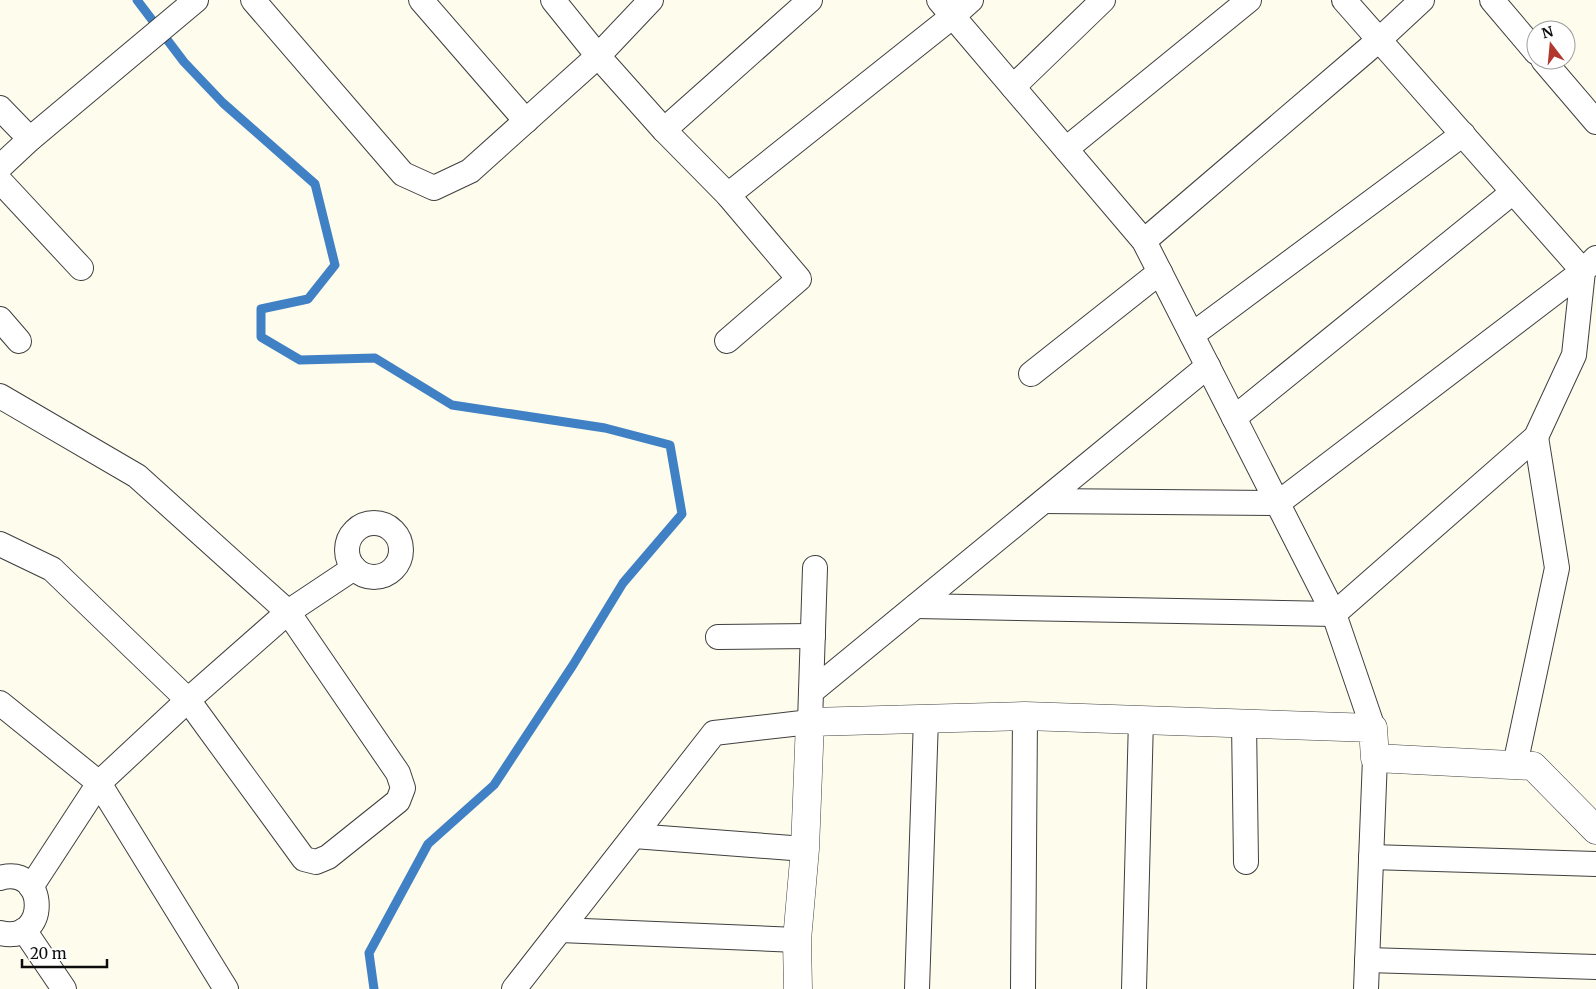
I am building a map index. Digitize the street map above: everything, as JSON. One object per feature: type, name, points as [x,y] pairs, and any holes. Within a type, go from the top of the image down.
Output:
[{"type":"street","points":[[0,167],[30,139],[196,0]]},
{"type":"street","points":[[253,0],[403,174],[434,188],[470,171],[598,56],[650,0]]},
{"type":"street","points":[[422,0],[526,121]]},
{"type":"street","points":[[553,0],[598,56],[664,130],[728,195],[799,279],[728,341]]},
{"type":"street","points":[[664,130],[810,0]]},
{"type":"street","points":[[728,195],[946,8],[971,0]]},
{"type":"street","points":[[1013,87],[1103,0]]},
{"type":"street","points":[[1066,149],[1250,0]]},
{"type":"street","points":[[1344,0],[1513,192],[1590,264]]},
{"type":"street","points":[[1144,241],[1380,39],[1422,0]]},
{"type":"street","points":[[1492,0],[1526,40]]},
{"type":"street","points":[[946,8],[1144,241],[1334,614],[1373,728],[1375,758],[1366,989]]},
{"type":"street","points":[[1552,70],[1596,122]]},
{"type":"street","points":[[0,108],[30,139]]},
{"type":"street","points":[[1192,335],[1463,134]]},
{"type":"street","points":[[0,181],[81,268]]},
{"type":"street","points":[[1234,418],[1513,192]]},
{"type":"street","points":[[916,606],[1334,614],[1536,436],[1574,355],[1590,264]]},
{"type":"street","points":[[1044,501],[1278,503],[1590,264]]},
{"type":"street","points":[[1031,374],[1160,272]]},
{"type":"street","points":[[0,319],[19,341]]},
{"type":"street","points":[[811,692],[1208,366]]},
{"type":"street","points":[[0,396],[137,476],[288,612],[398,773],[403,788],[398,801],[328,857],[316,862],[304,859],[188,700],[52,569],[0,544]]},
{"type":"street","points":[[1515,765],[1557,568],[1536,436]]},
{"type":"street","points":[[31,887],[99,783],[188,700],[288,612],[354,568]]},
{"type":"street","points":[[798,989],[797,940],[805,849],[815,568]]},
{"type":"street","points":[[718,637],[813,636]]},
{"type":"street","points":[[0,703],[99,783],[226,989]]},
{"type":"street","points":[[514,989],[714,733],[810,722],[1025,716],[1373,728]]},
{"type":"street","points":[[1023,989],[1025,716]]},
{"type":"street","points":[[916,989],[926,718]]},
{"type":"street","points":[[1134,989],[1141,720]]},
{"type":"street","points":[[1244,723],[1246,862]]},
{"type":"street","points":[[1375,758],[1533,766],[1596,830]]},
{"type":"street","points":[[634,836],[805,849]]},
{"type":"street","points":[[1371,857],[1596,864]]},
{"type":"street","points":[[0,878],[14,877],[24,880],[31,887],[38,905],[36,915],[24,930],[15,934],[0,933]]},
{"type":"street","points":[[24,930],[64,989]]},
{"type":"street","points":[[560,930],[797,940]]},
{"type":"street","points":[[1367,960],[1596,967]]},
{"type":"waterway","points":[[137,0],[184,62],[223,103],[315,184],[335,265],[308,299],[261,309],[261,337],[300,360],[375,358],[452,405],[605,428],[670,445],[682,514],[623,583],[573,665],[494,785],[428,844],[369,953],[374,989]]}]
